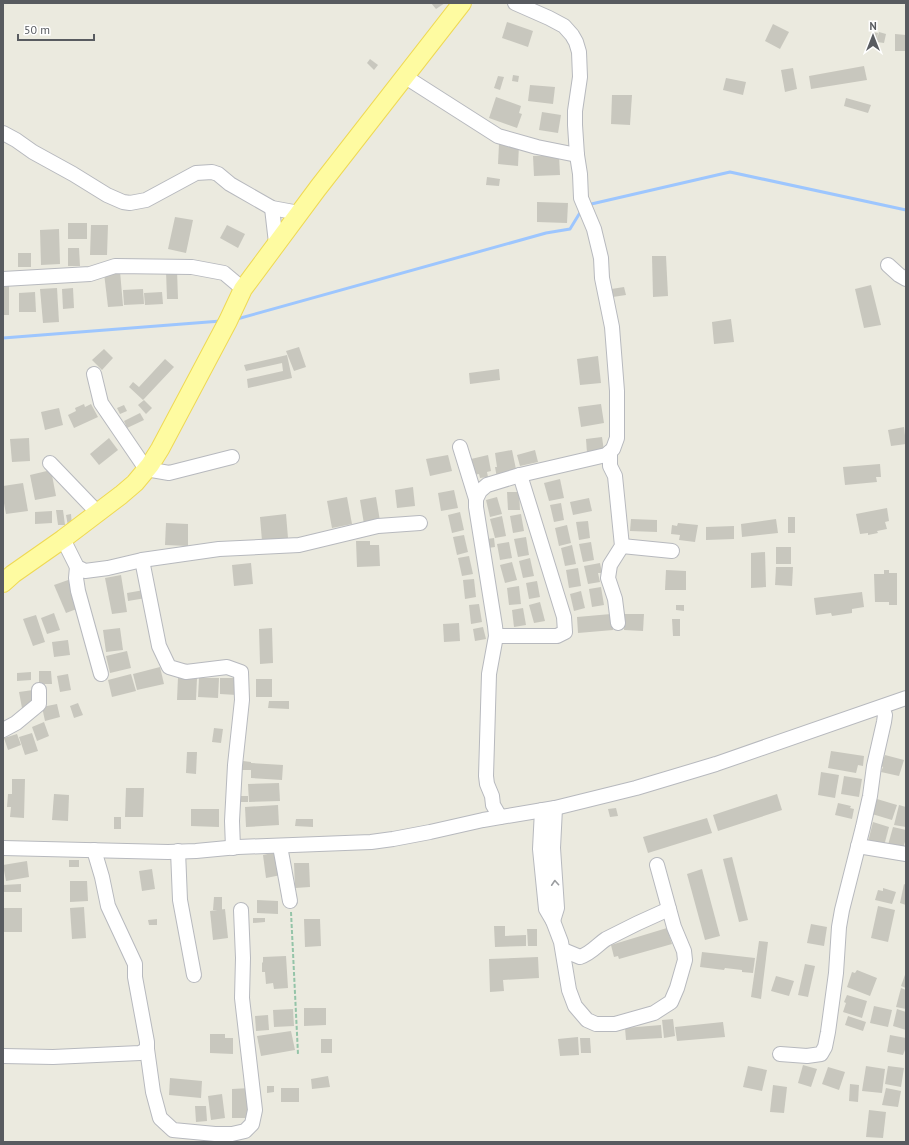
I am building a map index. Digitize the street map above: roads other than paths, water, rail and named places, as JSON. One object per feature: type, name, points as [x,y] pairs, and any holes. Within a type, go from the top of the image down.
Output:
[{"type":"main road","points":[[3,583],[135,483],[146,470],[160,449],[228,321],[243,289],[276,243],[462,3]]},
{"type":"street","points":[[476,499],[487,485],[520,475],[600,457],[613,449],[617,438],[617,391],[612,326],[602,278],[600,251],[594,229],[581,198],[575,111],[581,67],[579,52],[572,35],[564,26],[515,3]]},
{"type":"street","points":[[404,76],[498,136],[537,147],[577,155]]},
{"type":"street","points":[[3,133],[33,152],[123,202],[130,203],[146,200],[196,173],[212,172],[218,174],[230,184],[272,208],[299,213]]},
{"type":"street","points":[[272,208],[276,243]]},
{"type":"street","points":[[888,265],[906,279]]},
{"type":"street","points":[[3,279],[90,274],[115,266],[192,267],[224,273],[243,289]]},
{"type":"street","points":[[94,374],[101,403],[146,470],[169,473],[232,457]]},
{"type":"street","points":[[460,447],[476,499],[495,626],[496,636],[489,674],[486,776],[493,805],[500,817]]},
{"type":"street","points":[[610,452],[610,466],[614,476],[622,546],[610,565],[608,578],[615,599],[618,623]]},
{"type":"street","points":[[50,463],[98,512]]},
{"type":"street","points":[[496,636],[557,636],[565,632],[564,617],[520,475]]},
{"type":"street","points":[[77,567],[85,571],[108,568],[142,560],[219,549],[299,545],[378,526],[420,523]]},
{"type":"street","points":[[63,539],[77,567],[76,578],[78,591],[101,674]]},
{"type":"street","points":[[622,546],[672,551]]},
{"type":"street","points":[[142,560],[159,646],[169,667],[186,672],[227,667],[241,672],[242,700],[235,765],[232,821],[233,848]]},
{"type":"street","points":[[3,730],[16,723],[39,704],[39,690]]},
{"type":"street","points":[[3,848],[178,852],[371,842],[393,839],[500,817],[548,809],[636,788],[716,764],[906,698]]},
{"type":"street","points":[[780,1054],[815,1055],[821,1054],[825,1047],[836,972],[839,927],[845,895],[870,796],[874,766],[884,722],[885,715],[883,710],[885,706]]},
{"type":"street","points":[[548,809],[540,849],[546,909],[554,921],[562,950],[569,990],[575,1006],[587,1020],[596,1024],[614,1024],[654,1013],[671,1002],[684,969],[684,951],[674,927],[657,865]]},
{"type":"street","points":[[280,846],[290,901]]},
{"type":"street","points":[[858,846],[906,854]]},
{"type":"street","points":[[94,850],[102,877],[108,906],[135,964],[153,1092],[160,1118],[173,1130],[232,1134],[245,1131],[252,1124],[255,1110],[242,998],[243,958],[241,910]]},
{"type":"street","points":[[178,852],[180,900],[194,975]]},
{"type":"street","points":[[562,950],[580,957],[589,954],[604,941],[630,926],[669,909]]},
{"type":"street","points":[[3,1056],[53,1057],[140,1053],[147,1049]]},
{"type":"waterway","points":[[587,205],[730,172],[906,210]]},
{"type":"waterway","points":[[237,319],[546,233],[570,229],[581,211]]},
{"type":"waterway","points":[[3,338],[221,321]]}]
